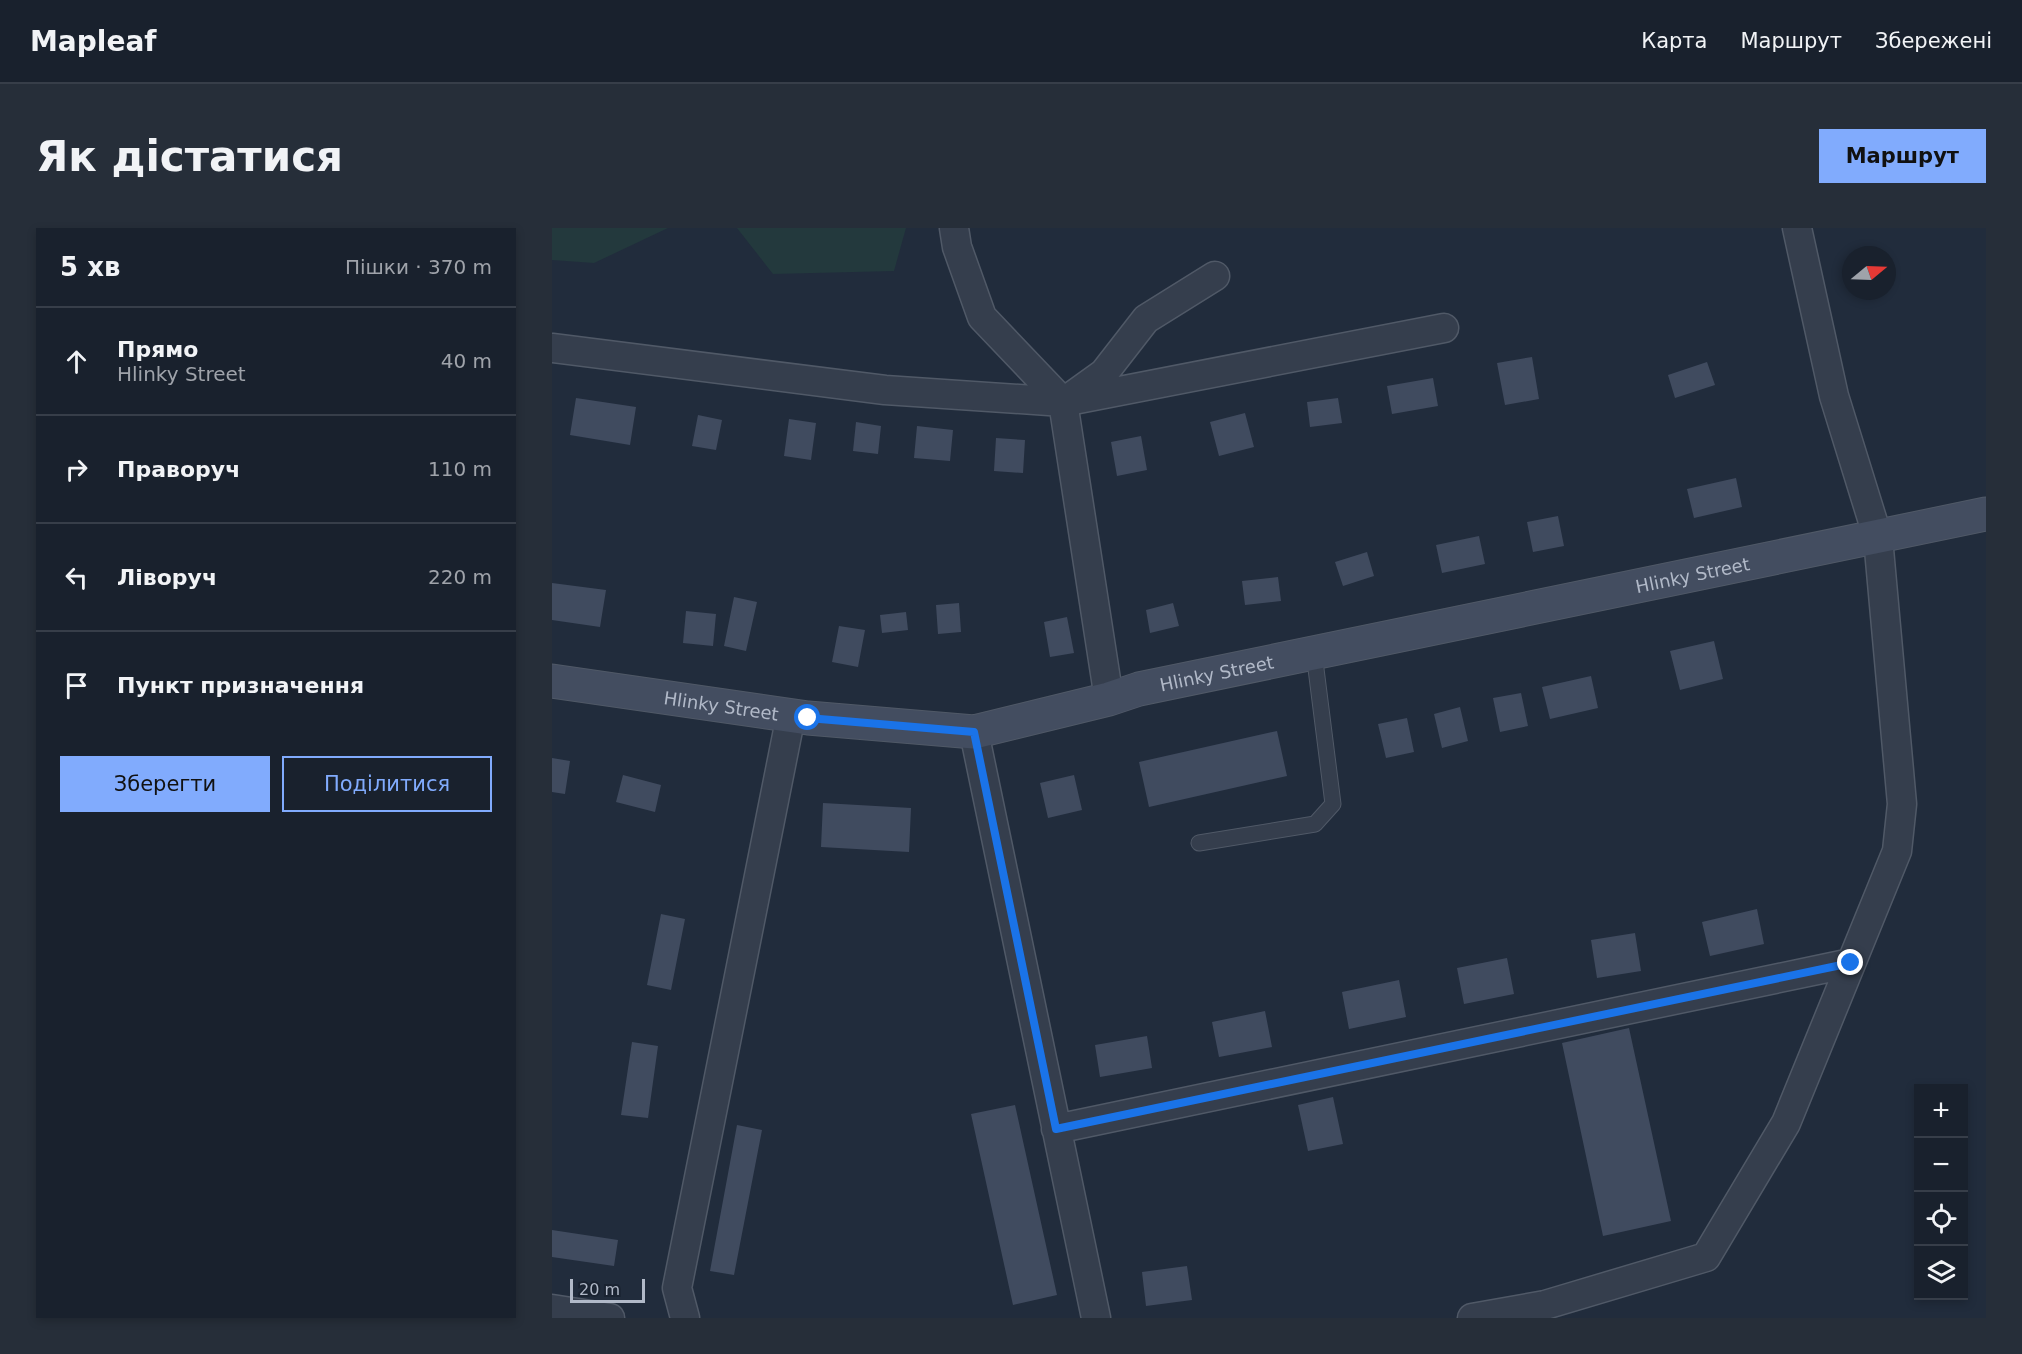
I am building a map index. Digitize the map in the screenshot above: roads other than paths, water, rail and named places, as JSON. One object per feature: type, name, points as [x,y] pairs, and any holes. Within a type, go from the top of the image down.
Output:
[{"type":"street","points":[[954,228],[957,247],[982,317],[1063,402],[1109,699]]},
{"type":"street","points":[[1472,1318],[1545,1305],[1706,1257],[1786,1123],[1897,851],[1902,804],[1878,538],[1834,396],[1797,228]]},
{"type":"street","points":[[1063,402],[1104,373],[1146,319],[1215,276]]},
{"type":"street","points":[[552,348],[885,390],[1063,402],[1444,328]]},
{"type":"street","name":"Hlinky Street","points":[[552,681],[791,715],[974,732],[1109,699],[1139,689],[1986,514]]},
{"type":"street","points":[[686,1318],[677,1288],[791,715]]},
{"type":"street","points":[[974,732],[1096,1318]]},
{"type":"street","points":[[1056,1129],[1851,963]]},
{"type":"street","points":[[552,1309],[610,1318]]},
{"type":"lane","points":[[1199,843],[1315,824],[1333,804],[1314,654]]}]
